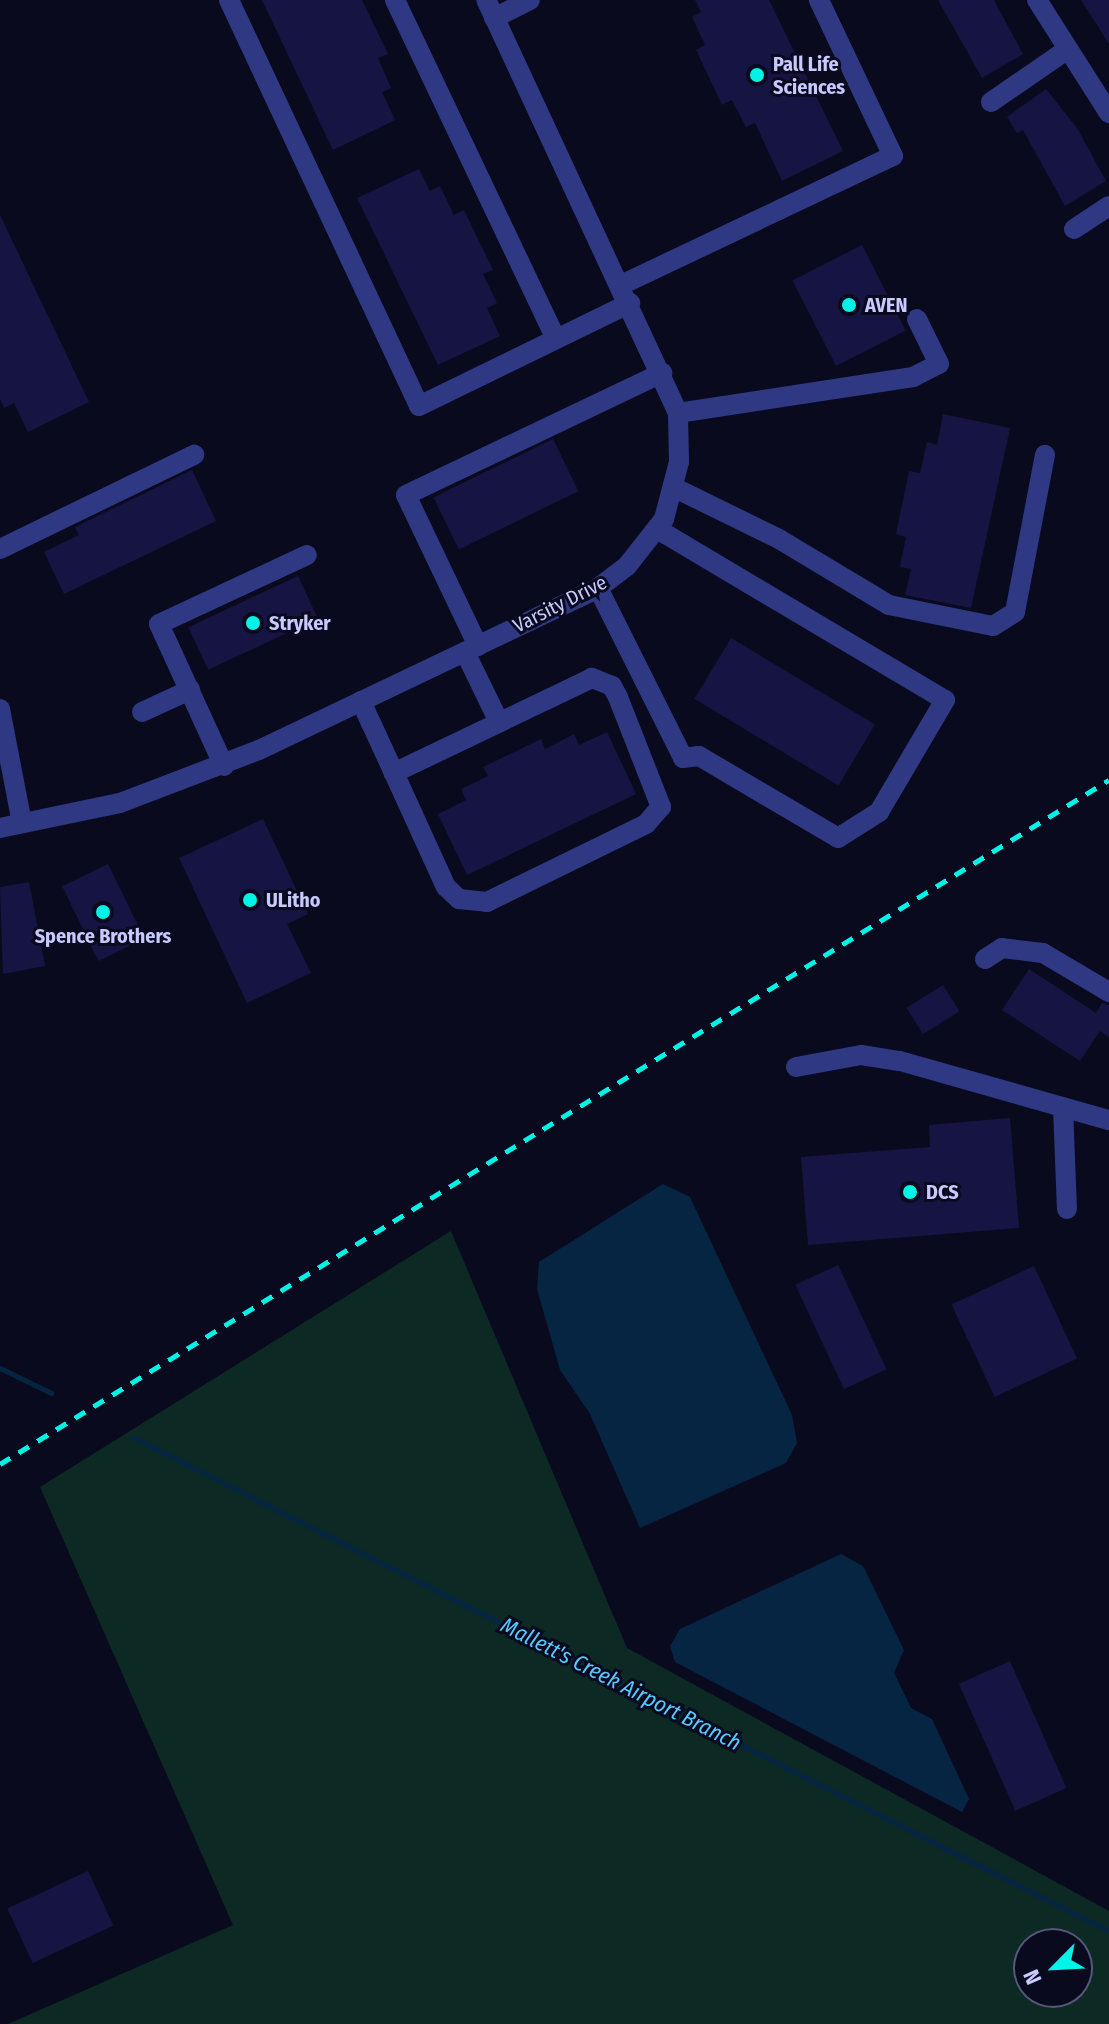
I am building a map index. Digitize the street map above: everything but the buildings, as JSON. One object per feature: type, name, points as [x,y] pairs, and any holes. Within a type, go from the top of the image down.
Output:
[{"type":"street","points":[[229,0],[419,406],[556,339],[626,294],[893,156],[819,0]]},
{"type":"street","points":[[395,0],[556,339]]},
{"type":"street","points":[[490,9],[530,0]]},
{"type":"street","points":[[1037,0],[1107,107]]},
{"type":"street","name":"Varsity Drive","points":[[0,828],[120,803],[224,766],[598,588],[627,566],[657,529],[675,488],[682,439],[678,413],[626,294],[490,9]]},
{"type":"street","points":[[991,102],[1068,49]]},
{"type":"street","points":[[1074,229],[1109,206]]},
{"type":"street","points":[[678,413],[913,377],[939,364],[917,319]]},
{"type":"street","points":[[499,722],[406,495],[662,373]]},
{"type":"street","points":[[0,549],[194,455]]},
{"type":"street","points":[[675,488],[779,539],[889,605],[993,626],[1015,612],[1045,455]]},
{"type":"street","points":[[598,588],[683,758],[699,756],[838,838],[879,812],[945,700],[657,529]]},
{"type":"street","points":[[224,766],[159,624],[307,555]]},
{"type":"street","points":[[361,701],[446,887],[471,903],[487,902],[656,817],[660,793],[612,686],[592,678],[394,773]]},
{"type":"street","points":[[142,712],[190,690]]},
{"type":"street","points":[[0,709],[22,823]]},
{"type":"street","points":[[985,959],[1002,948],[1043,953],[1109,992]]},
{"type":"street","points":[[796,1067],[861,1055],[1109,1120]]},
{"type":"street","points":[[1063,1107],[1067,1209]]},
{"type":"green space","points":[[451,1231],[627,1648],[1109,1911],[1109,2024],[8,2024],[233,1925],[40,1487]]},
{"type":"water","points":[[663,1184],[690,1197],[792,1415],[797,1443],[786,1463],[640,1528],[590,1414],[560,1370],[537,1289],[539,1262]]},
{"type":"water","points":[[841,1554],[863,1566],[904,1650],[894,1673],[911,1708],[932,1719],[969,1799],[962,1812],[675,1662],[670,1646],[680,1629]]},
{"type":"waterway","name":"Mallett's Creek Airport Branch","points":[[0,1368],[51,1393]]},
{"type":"waterway","name":"Mallett's Creek Airport Branch","points":[[133,1437],[1109,1931]]},
{"type":"railway","points":[[0,1464],[1109,780]]},
{"type":"place","name":"Pall Life Sciences","points":[[757,75]]},
{"type":"place","name":"AVEN","points":[[849,305]]},
{"type":"place","name":"Stryker","points":[[253,623]]},
{"type":"place","name":"ULitho","points":[[250,900]]},
{"type":"place","name":"Spence Brothers","points":[[103,912]]},
{"type":"place","name":"DCS","points":[[910,1192]]}]
